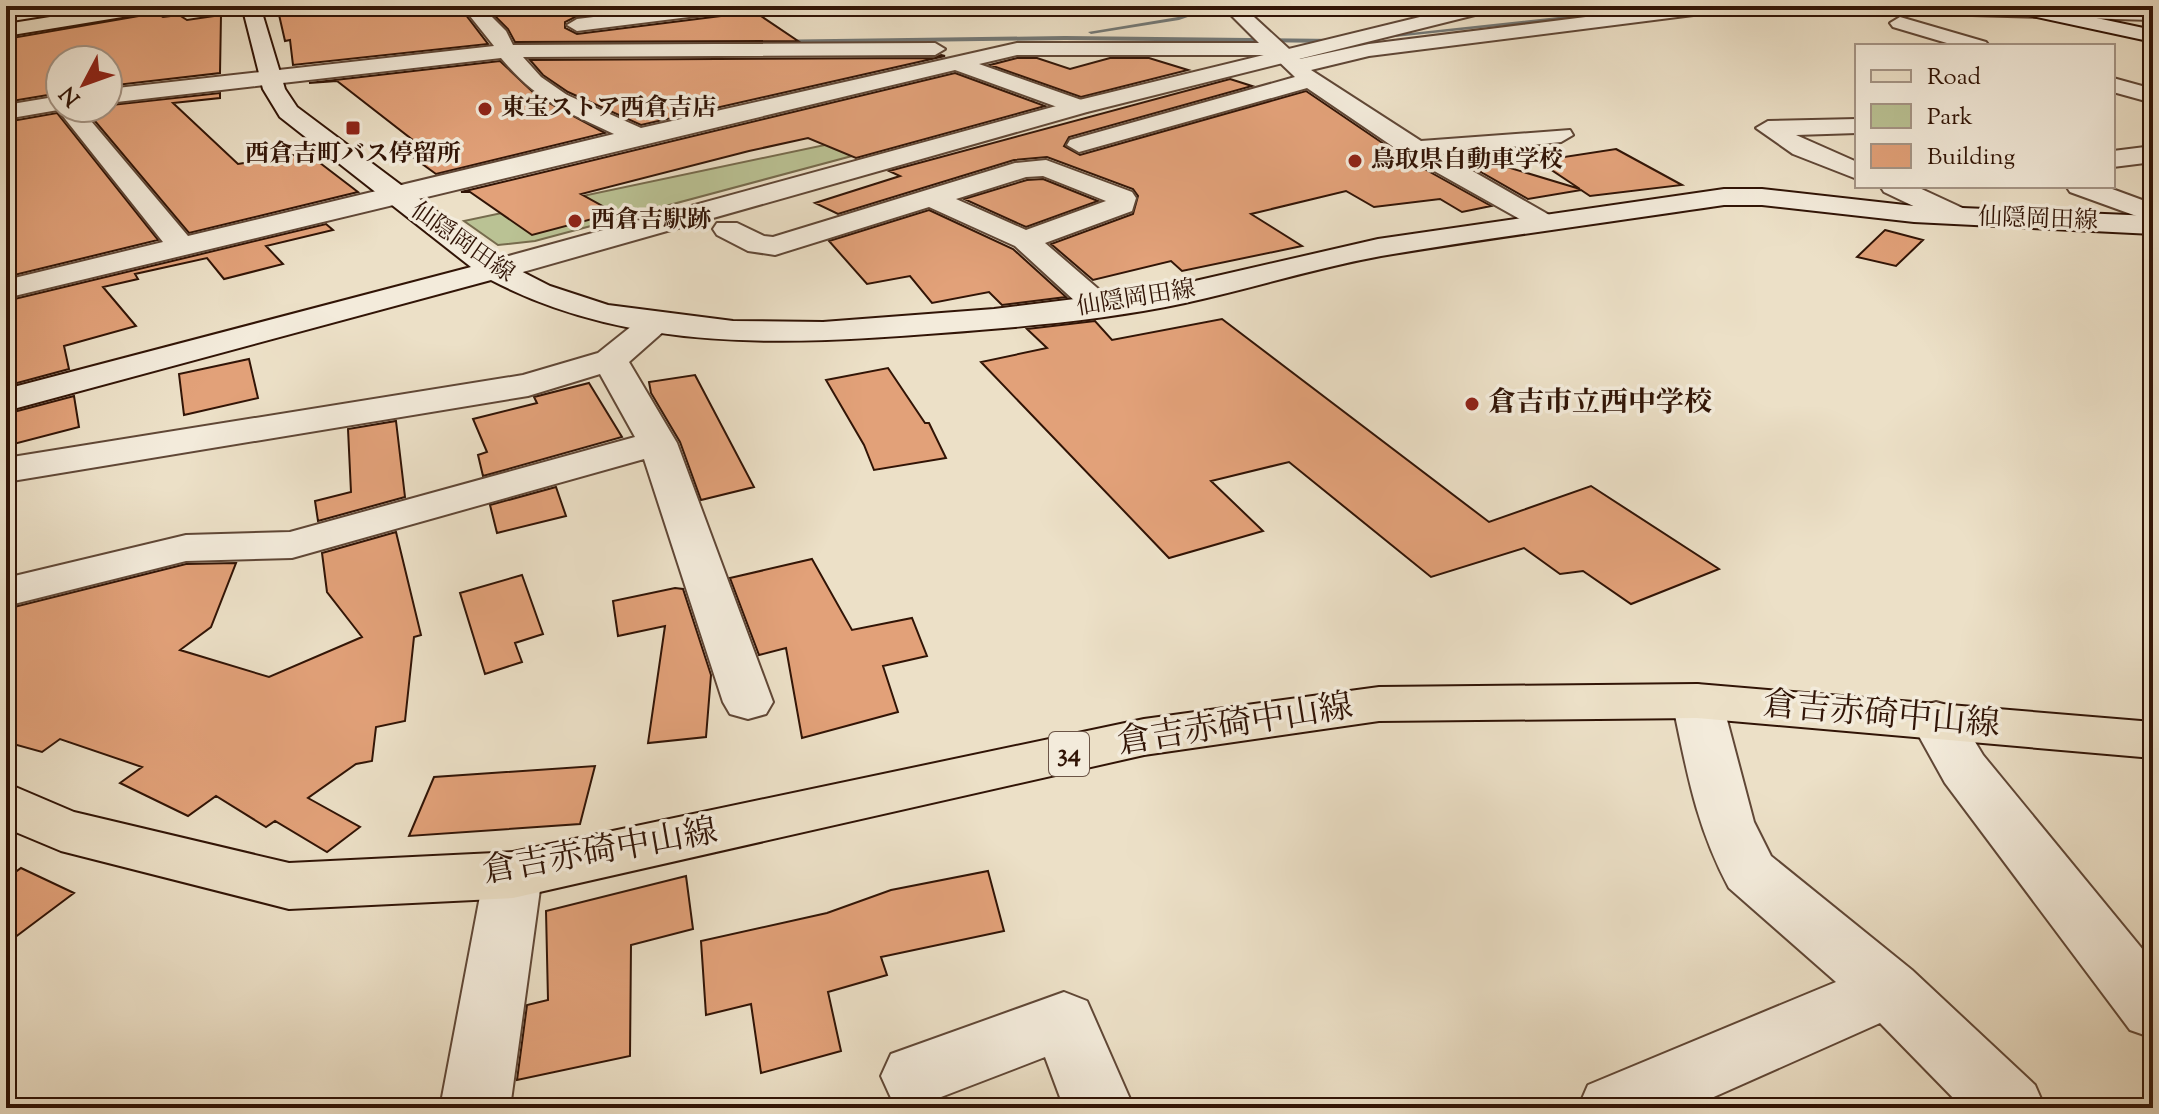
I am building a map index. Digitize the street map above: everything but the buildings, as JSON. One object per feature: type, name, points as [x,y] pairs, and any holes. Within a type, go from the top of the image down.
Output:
[{"type":"main road","points":[[6,30],[153,6]]},
{"type":"main road","name":"倉吉赤碕中山線","points":[[6,804],[61,830],[289,886],[513,875],[1144,737],[1379,704],[1697,701],[2153,740]]},
{"type":"street","name":"仙隠岡田線","points":[[251,6],[274,89],[288,112],[494,270],[539,293],[601,314],[655,324],[733,331],[823,332],[994,319],[1182,294],[1378,248],[1724,197],[1762,197],[1959,217],[2153,225]]},
{"type":"street","points":[[471,6],[533,82],[559,100],[638,136]]},
{"type":"street","points":[[561,27],[729,6]]},
{"type":"street","points":[[1233,6],[1282,55],[1413,149],[1541,222]]},
{"type":"street","points":[[6,400],[494,270],[1079,107],[1488,6]]},
{"type":"street","points":[[502,42],[1022,41],[1282,55],[1369,50],[1717,6]]},
{"type":"street","points":[[1840,6],[1972,44]]},
{"type":"street","points":[[1865,6],[2153,14]]},
{"type":"street","points":[[2014,6],[2153,36]]},
{"type":"street","points":[[502,42],[530,31]]},
{"type":"street","points":[[124,93],[270,70],[502,42],[953,35]]},
{"type":"street","points":[[985,35],[1022,41]]},
{"type":"street","points":[[6,289],[954,62],[1022,41]]},
{"type":"street","points":[[1079,145],[1282,55]]},
{"type":"street","points":[[954,62],[1079,107]]},
{"type":"street","points":[[2115,86],[2153,96]]},
{"type":"street","points":[[6,112],[44,106]]},
{"type":"street","points":[[81,124],[182,247]]},
{"type":"street","points":[[1855,126],[1768,128],[1802,149],[1855,170]]},
{"type":"street","points":[[1413,149],[1561,135]]},
{"type":"street","points":[[2115,159],[2153,154]]},
{"type":"street","points":[[727,229],[758,245],[775,246],[1024,169],[1046,168],[1122,198],[1122,205],[1025,240]]},
{"type":"street","points":[[1902,188],[1959,217]]},
{"type":"street","points":[[2084,188],[2153,214]]},
{"type":"street","points":[[931,198],[1025,240],[1099,306]]},
{"type":"street","points":[[6,470],[528,385],[610,360],[655,324]]},
{"type":"street","points":[[610,360],[658,443],[748,702]]},
{"type":"street","points":[[6,592],[186,548],[292,545],[658,443]]},
{"type":"street","points":[[1697,701],[1726,822],[1750,872],[1889,989],[2010,1108]]},
{"type":"street","points":[[1936,720],[1964,769],[2153,1010]]},
{"type":"street","points":[[475,1108],[513,875]]},
{"type":"street","points":[[1613,1108],[1889,989]]},
{"type":"street","points":[[915,1076],[1064,1021],[1099,1108]]},
{"type":"green space","points":[[1033,101],[1031,108],[535,241],[498,245],[464,221]]},
{"type":"waterway","points":[[1091,32],[1179,18],[1217,6]]},
{"type":"waterway","points":[[1376,37],[1641,10]]},
{"type":"waterway","points":[[529,45],[1065,38],[1338,41]]},
{"type":"waterway","points":[[183,81],[458,50]]},
{"type":"place","name":"東宝ストア西倉吉店","points":[[485,109]]},
{"type":"place","name":"西倉吉町バス停留所","points":[[353,128]]},
{"type":"place","name":"鳥取県自動車学校","points":[[1355,161]]},
{"type":"place","name":"西倉吉駅跡","points":[[575,221]]},
{"type":"place","name":"倉吉市立西中学校","points":[[1472,404]]}]
